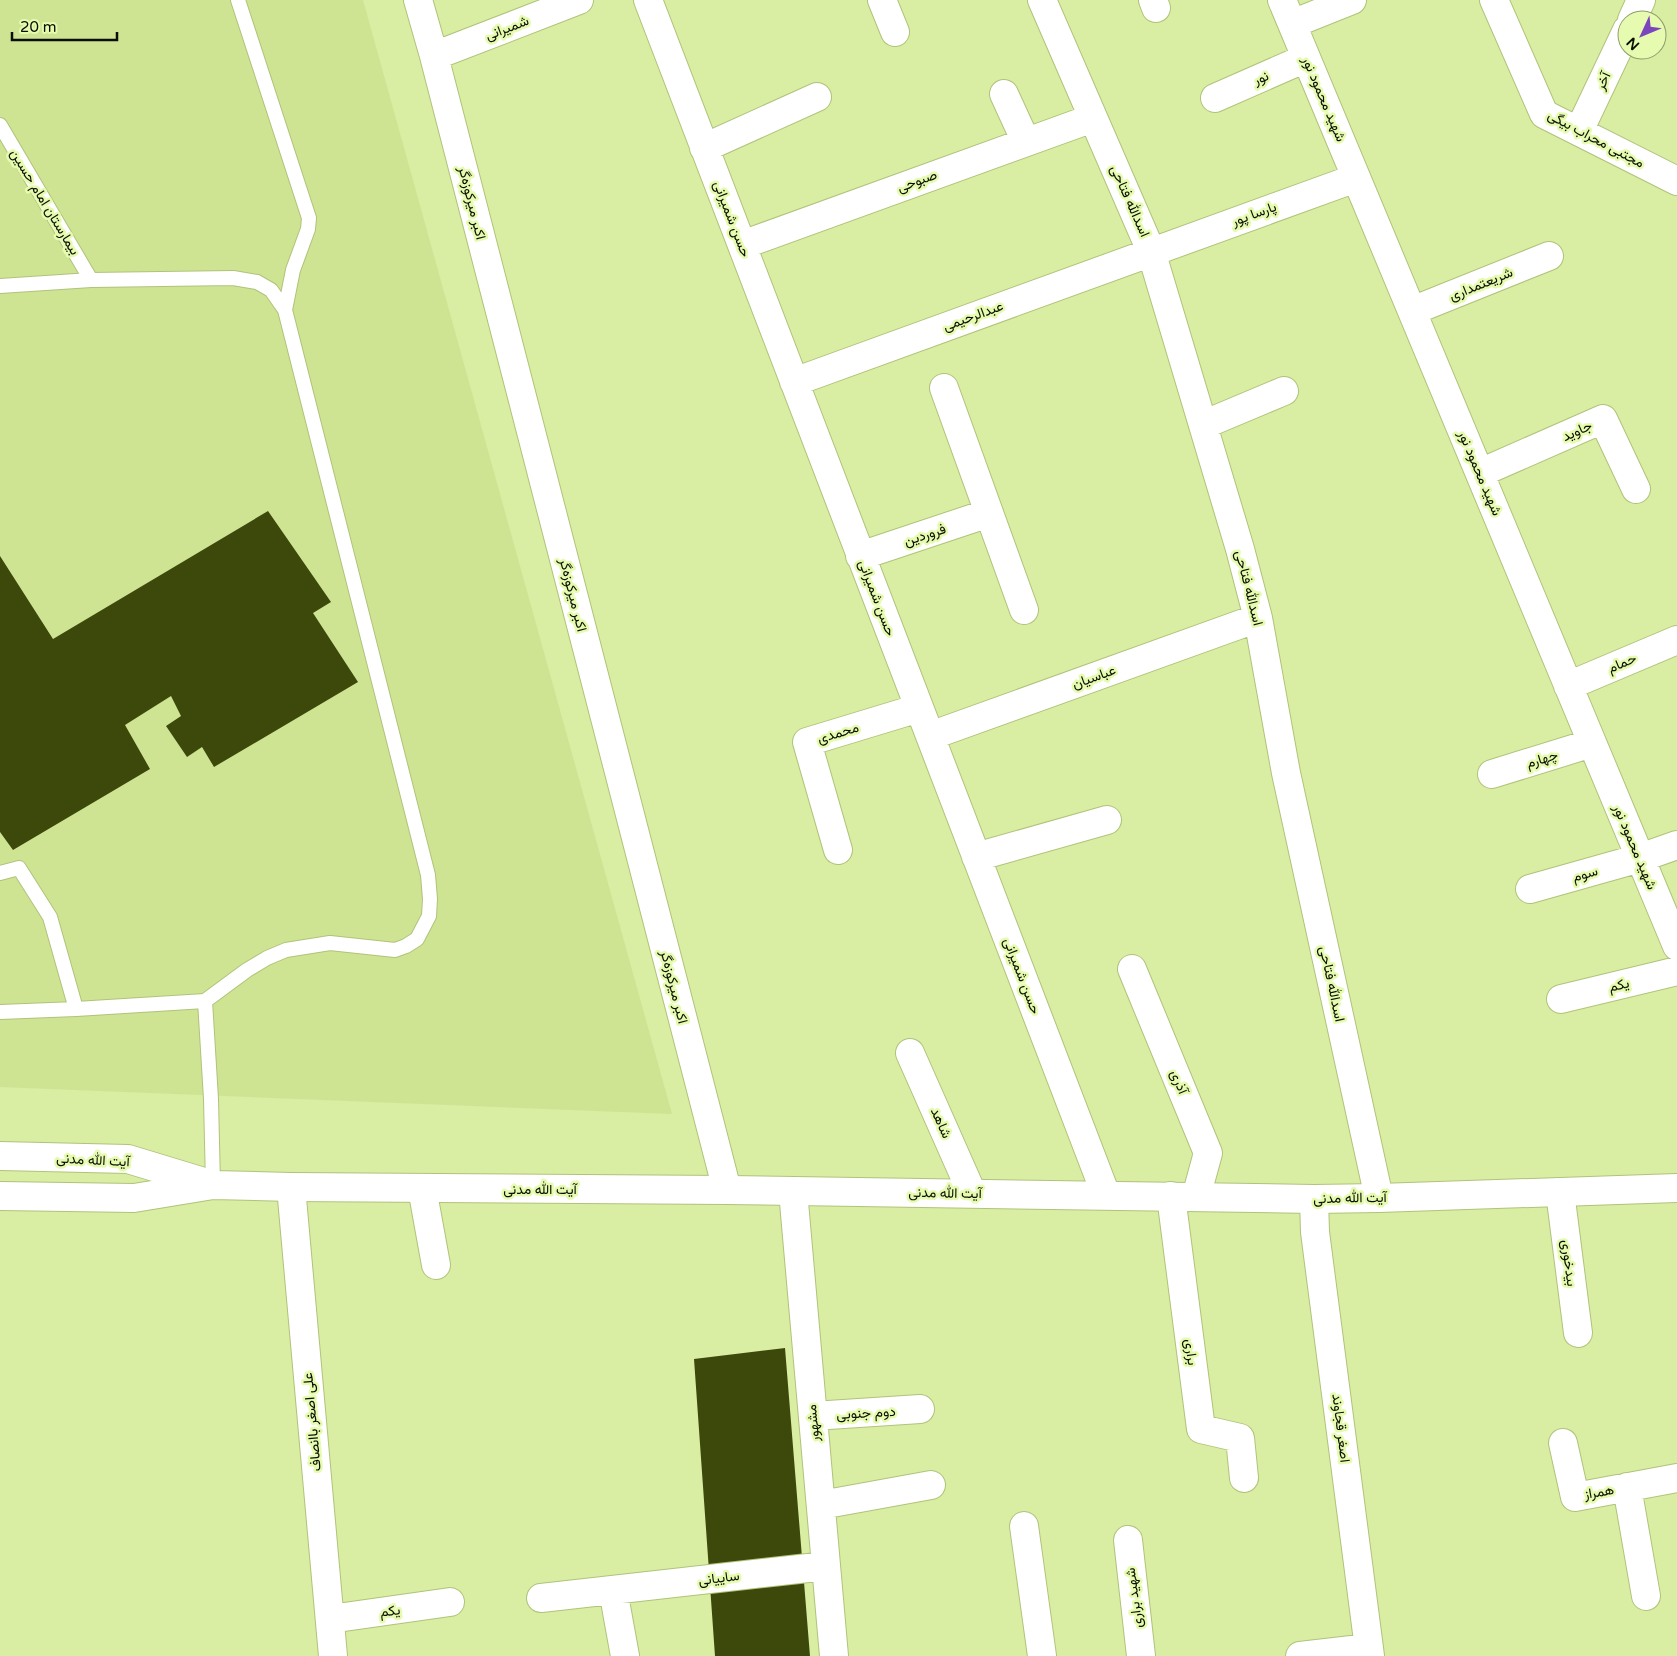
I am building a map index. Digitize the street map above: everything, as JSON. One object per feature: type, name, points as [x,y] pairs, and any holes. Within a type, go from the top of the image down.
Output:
[{"type":"street","name":"اکبر میرکوزه‌گر","points":[[418,0],[727,1190]]},
{"type":"street","name":"شمیرانی","points":[[434,56],[579,0]]},
{"type":"street","name":"حسن شمیرانی","points":[[648,0],[1106,1195]]},
{"type":"street","points":[[882,0],[895,32]]},
{"type":"street","name":"اسدالله فتاحی","points":[[1042,0],[1152,251],[1240,549],[1258,618],[1286,773],[1379,1198]]},
{"type":"street","points":[[1287,12],[1352,0]]},
{"type":"street","name":"مجتبی محراب بیگی","points":[[1494,0],[1544,114],[1677,181]]},
{"type":"street","name":"شهید محمود نور","points":[[1287,12],[1677,946]]},
{"type":"street","name":"آخر","points":[[1579,131],[1617,51]]},
{"type":"street","name":"نور","points":[[1215,98],[1306,58]]},
{"type":"street","points":[[1004,94],[1026,142]]},
{"type":"street","points":[[704,148],[817,97]]},
{"type":"street","name":"صبوحی","points":[[742,245],[1093,118]]},
{"type":"street","name":"پارسا پور","points":[[1152,251],[1356,178]]},
{"type":"street","name":"عبدالرحیمی","points":[[794,382],[1152,251]]},
{"type":"street","name":"شریعتمداری","points":[[1412,311],[1549,256]]},
{"type":"street","points":[[944,388],[1024,610]]},
{"type":"street","points":[[1203,425],[1284,391]]},
{"type":"street","name":"جاوید","points":[[1480,473],[1603,419],[1636,489]]},
{"type":"street","name":"فروردین","points":[[860,556],[989,513]]},
{"type":"street","name":"عباسیان","points":[[930,736],[1258,618]]},
{"type":"street","name":"حمام","points":[[1568,686],[1677,640]]},
{"type":"street","name":"محمدی","points":[[838,850],[807,742],[919,708]]},
{"type":"street","name":"چهارم","points":[[1492,774],[1592,743]]},
{"type":"street","points":[[976,857],[1107,820]]},
{"type":"street","name":"سوم","points":[[1530,889],[1640,858],[1677,845]]},
{"type":"street","name":"آذری","points":[[1132,969],[1208,1153],[1183,1197]]},
{"type":"street","name":"یکم","points":[[1560,999],[1677,971]]},
{"type":"street","name":"شاهد","points":[[910,1052],[972,1193]]},
{"type":"street","name":"آیت الله مدنی","points":[[0,1156],[128,1160],[213,1185]]},
{"type":"street","name":"آیت الله مدنی","points":[[0,1196],[134,1198],[213,1185],[972,1193],[1314,1199],[1677,1188]]},
{"type":"street","name":"علی اصغر باانصاف","points":[[291,1187],[333,1656]]},
{"type":"street","points":[[422,1188],[436,1265]]},
{"type":"street","name":"مشهور","points":[[792,1191],[834,1656]]},
{"type":"street","name":"بیدخوری","points":[[1560,1192],[1578,1334]]},
{"type":"street","name":"براری","points":[[1183,1197],[1201,1429],[1240,1438],[1244,1478]]},
{"type":"street","name":"اصغر قجاوند","points":[[1314,1199],[1315,1232],[1370,1652]]},
{"type":"street","name":"دوم جنوبی","points":[[813,1416],[920,1409]]},
{"type":"street","name":"همراز","points":[[1563,1443],[1576,1497],[1677,1478]]},
{"type":"street","points":[[821,1505],[931,1485]]},
{"type":"street","points":[[1627,1487],[1646,1596]]},
{"type":"street","points":[[1024,1526],[1042,1656]]},
{"type":"street","name":"شهید براری","points":[[1128,1540],[1141,1656]]},
{"type":"street","name":"ساییانی","points":[[542,1598],[826,1566]]},
{"type":"street","points":[[613,1590],[626,1656]]},
{"type":"street","name":"یکم","points":[[330,1619],[450,1602]]},
{"type":"street","points":[[1300,1656],[1370,1652]]},
{"type":"lane","points":[[238,0],[309,218],[308,230],[293,270],[285,310]]},
{"type":"lane","name":"بیمارستان امام حسین","points":[[0,125],[91,280]]},
{"type":"lane","points":[[0,286],[91,280],[233,278],[257,282],[271,290],[285,310],[428,875],[430,899],[429,916],[417,939],[406,946],[395,950],[383,950],[330,943],[286,950],[267,958],[247,970],[205,1001],[0,1012]]},
{"type":"lane","points":[[0,873],[19,868],[50,917],[76,1009]]},
{"type":"lane","points":[[205,1001],[211,1099],[213,1185]]},
{"type":"shaded area","points":[[0,0],[363,0],[672,1114],[0,1087]]},
{"type":"building","points":[[268,511],[331,602],[313,613],[358,682],[214,767],[202,747],[187,757],[166,726],[181,716],[171,696],[125,725],[150,769],[13,850],[0,832],[0,556],[53,639]]},
{"type":"building","points":[[785,1348],[810,1656],[715,1656],[694,1359]]}]
